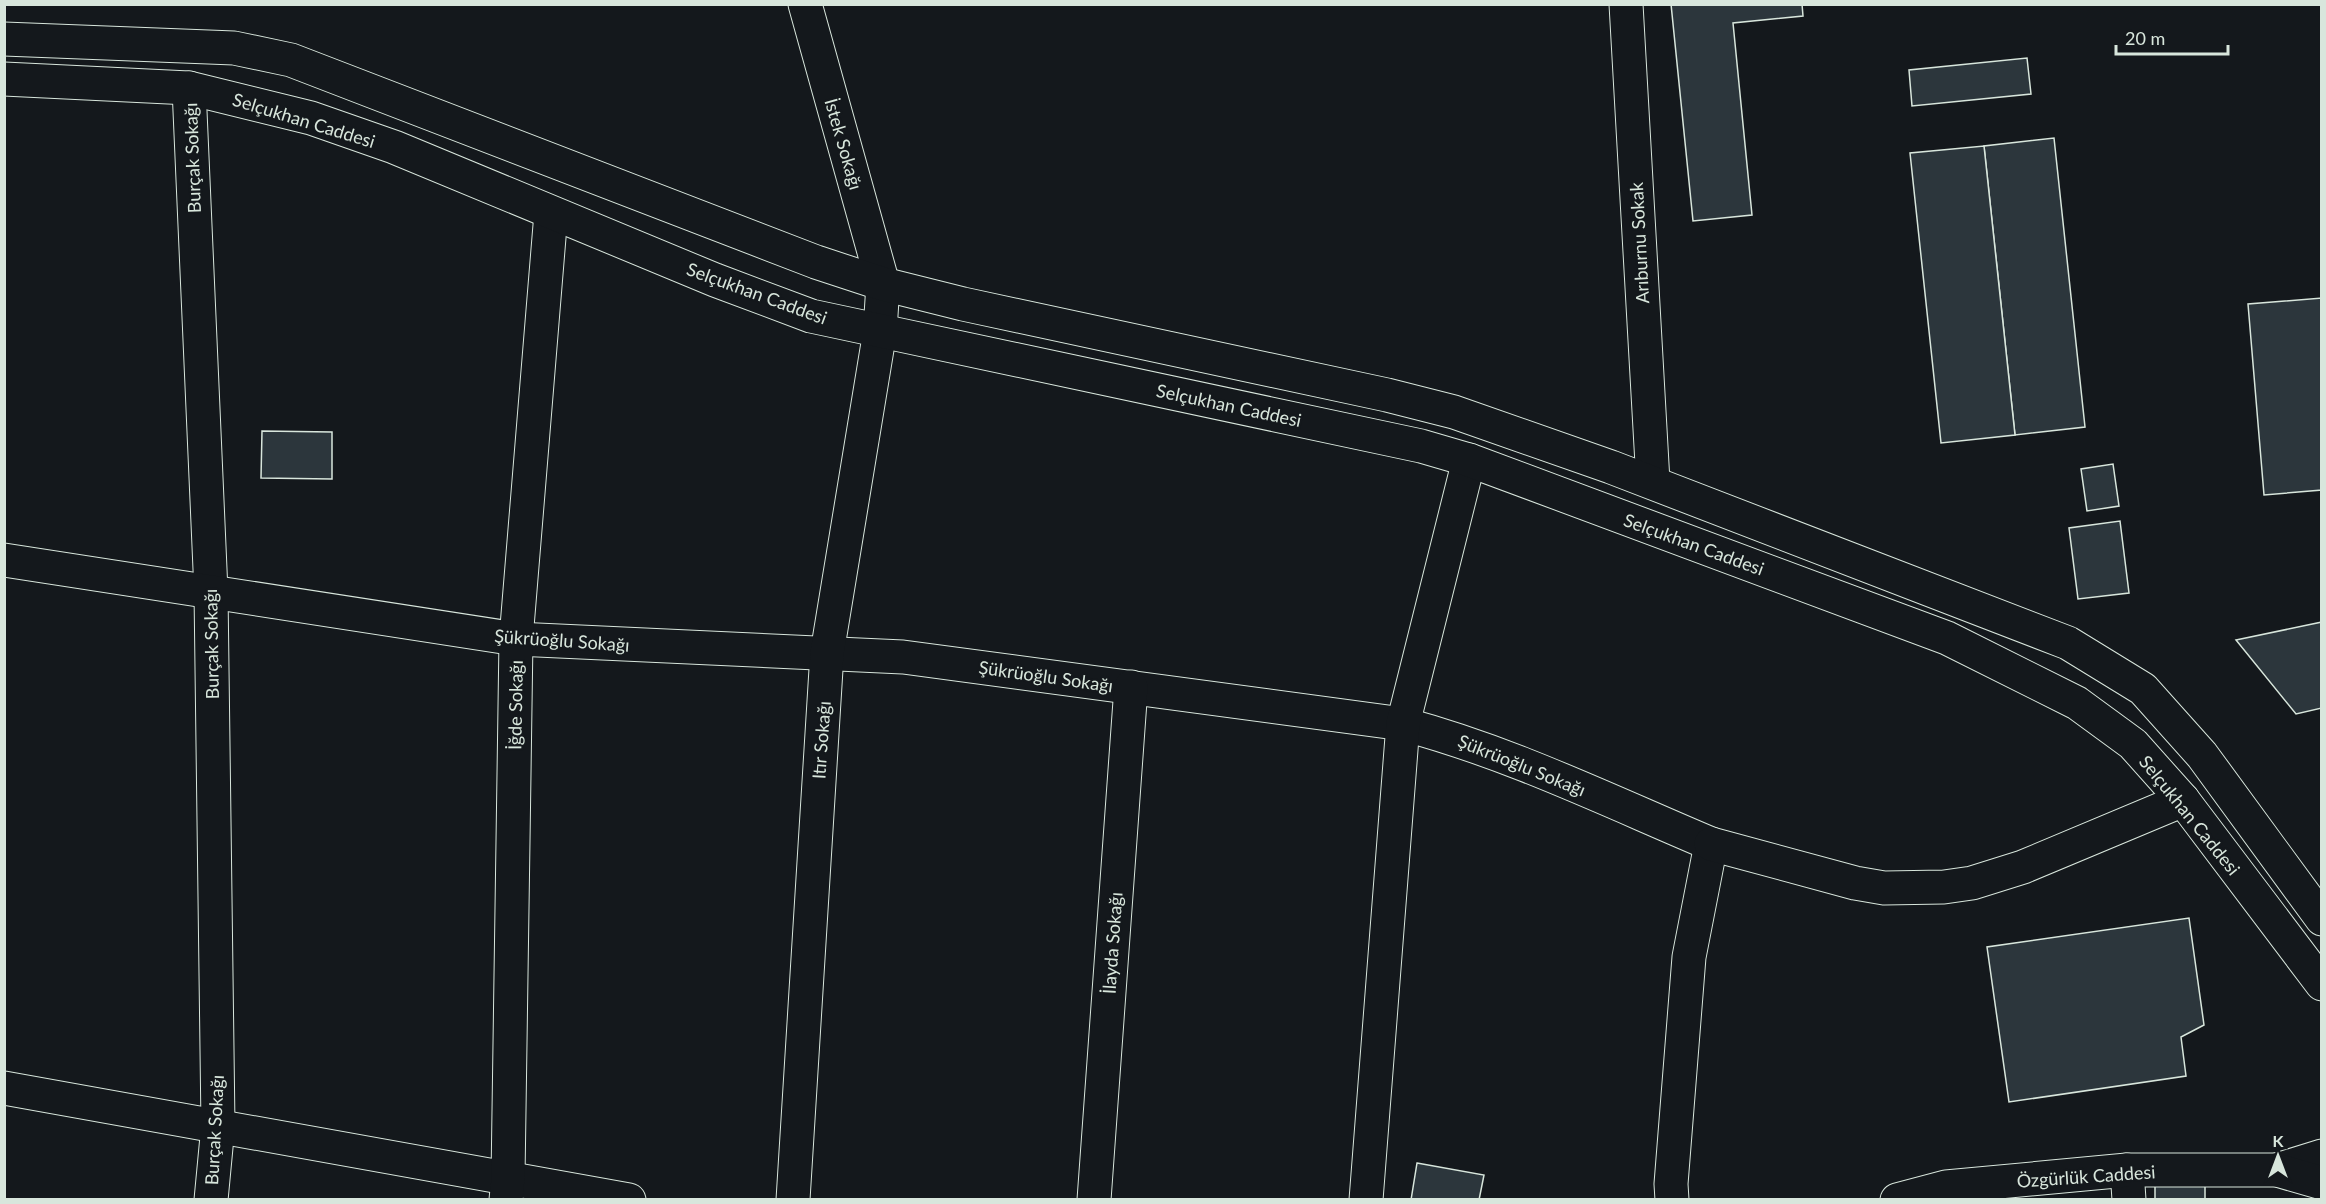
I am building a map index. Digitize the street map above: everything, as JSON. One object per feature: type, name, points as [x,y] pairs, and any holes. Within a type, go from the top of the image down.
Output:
[{"type":"street","name":"İstek Sokağı","points":[[805,4],[883,284]]},
{"type":"street","name":"Arıburnu Sokak","points":[[1626,4],[1653,482]]},
{"type":"street","points":[[4,39],[234,48],[291,60],[816,262],[883,284],[963,304],[1386,395],[1454,412],[1653,482],[2068,643],[2143,689],[2202,755],[2322,919]]},
{"type":"street","name":"Selçukhan Caddesi","points":[[4,80],[189,88],[254,102],[311,118],[394,147],[715,280],[810,316],[1421,446],[1469,460],[1947,638],[2077,703],[2133,744],[2183,800],[2322,984]]},
{"type":"street","name":"Burçak Sokağı","points":[[189,88],[211,592],[218,1126],[211,1200]]},
{"type":"street","name":"İğde Sokağı","points":[[507,1189],[516,639],[551,213]]},
{"type":"street","name":"Itır Sokağı","points":[[793,1200],[827,653],[880,331],[883,284]]},
{"type":"street","points":[[1366,1200],[1403,724],[1469,460]]},
{"type":"street","name":"Şükrüoğlu Sokağı","points":[[4,560],[516,639],[903,657],[1403,724],[1457,738],[1539,769],[1711,844],[1855,884],[1914,889],[1972,883],[2006,873],[2183,800]]},
{"type":"street","name":"İlayda Sokağı","points":[[1094,1200],[1131,687]]},
{"type":"street","points":[[1672,1200],[1671,1184],[1689,957],[1711,844]]},
{"type":"street","points":[[4,1088],[218,1126],[507,1189],[629,1200]]},
{"type":"street","name":"Özgürlük Caddesi","points":[[1897,1200],[1946,1187],[2128,1185],[2277,1170],[2322,1156]]},
{"type":"street","name":"Özgürlük Caddesi","points":[[2277,1170],[2322,1183]]},
{"type":"building","points":[[1671,4],[1802,4],[1803,16],[1733,23],[1752,215],[1693,221]]},
{"type":"building","points":[[2027,58],[2031,94],[1912,106],[1909,70]]},
{"type":"building","points":[[2054,138],[2085,427],[2015,435],[1984,146]]},
{"type":"building","points":[[1984,146],[2015,435],[1941,443],[1910,153]]},
{"type":"building","points":[[2322,298],[2322,490],[2264,495],[2248,304]]},
{"type":"building","points":[[262,431],[332,432],[332,479],[261,478]]},
{"type":"building","points":[[2113,464],[2119,506],[2087,511],[2081,469]]},
{"type":"building","points":[[2120,521],[2129,593],[2078,599],[2069,528]]},
{"type":"building","points":[[2322,622],[2322,708],[2296,714],[2236,640]]},
{"type":"building","points":[[2189,918],[2204,1025],[2181,1037],[2186,1076],[2009,1102],[1987,947]]},
{"type":"building","points":[[1417,1163],[1484,1175],[1479,1200],[1411,1200]]},
{"type":"building","points":[[2155,1185],[2205,1185],[2205,1200],[2155,1200]]}]
